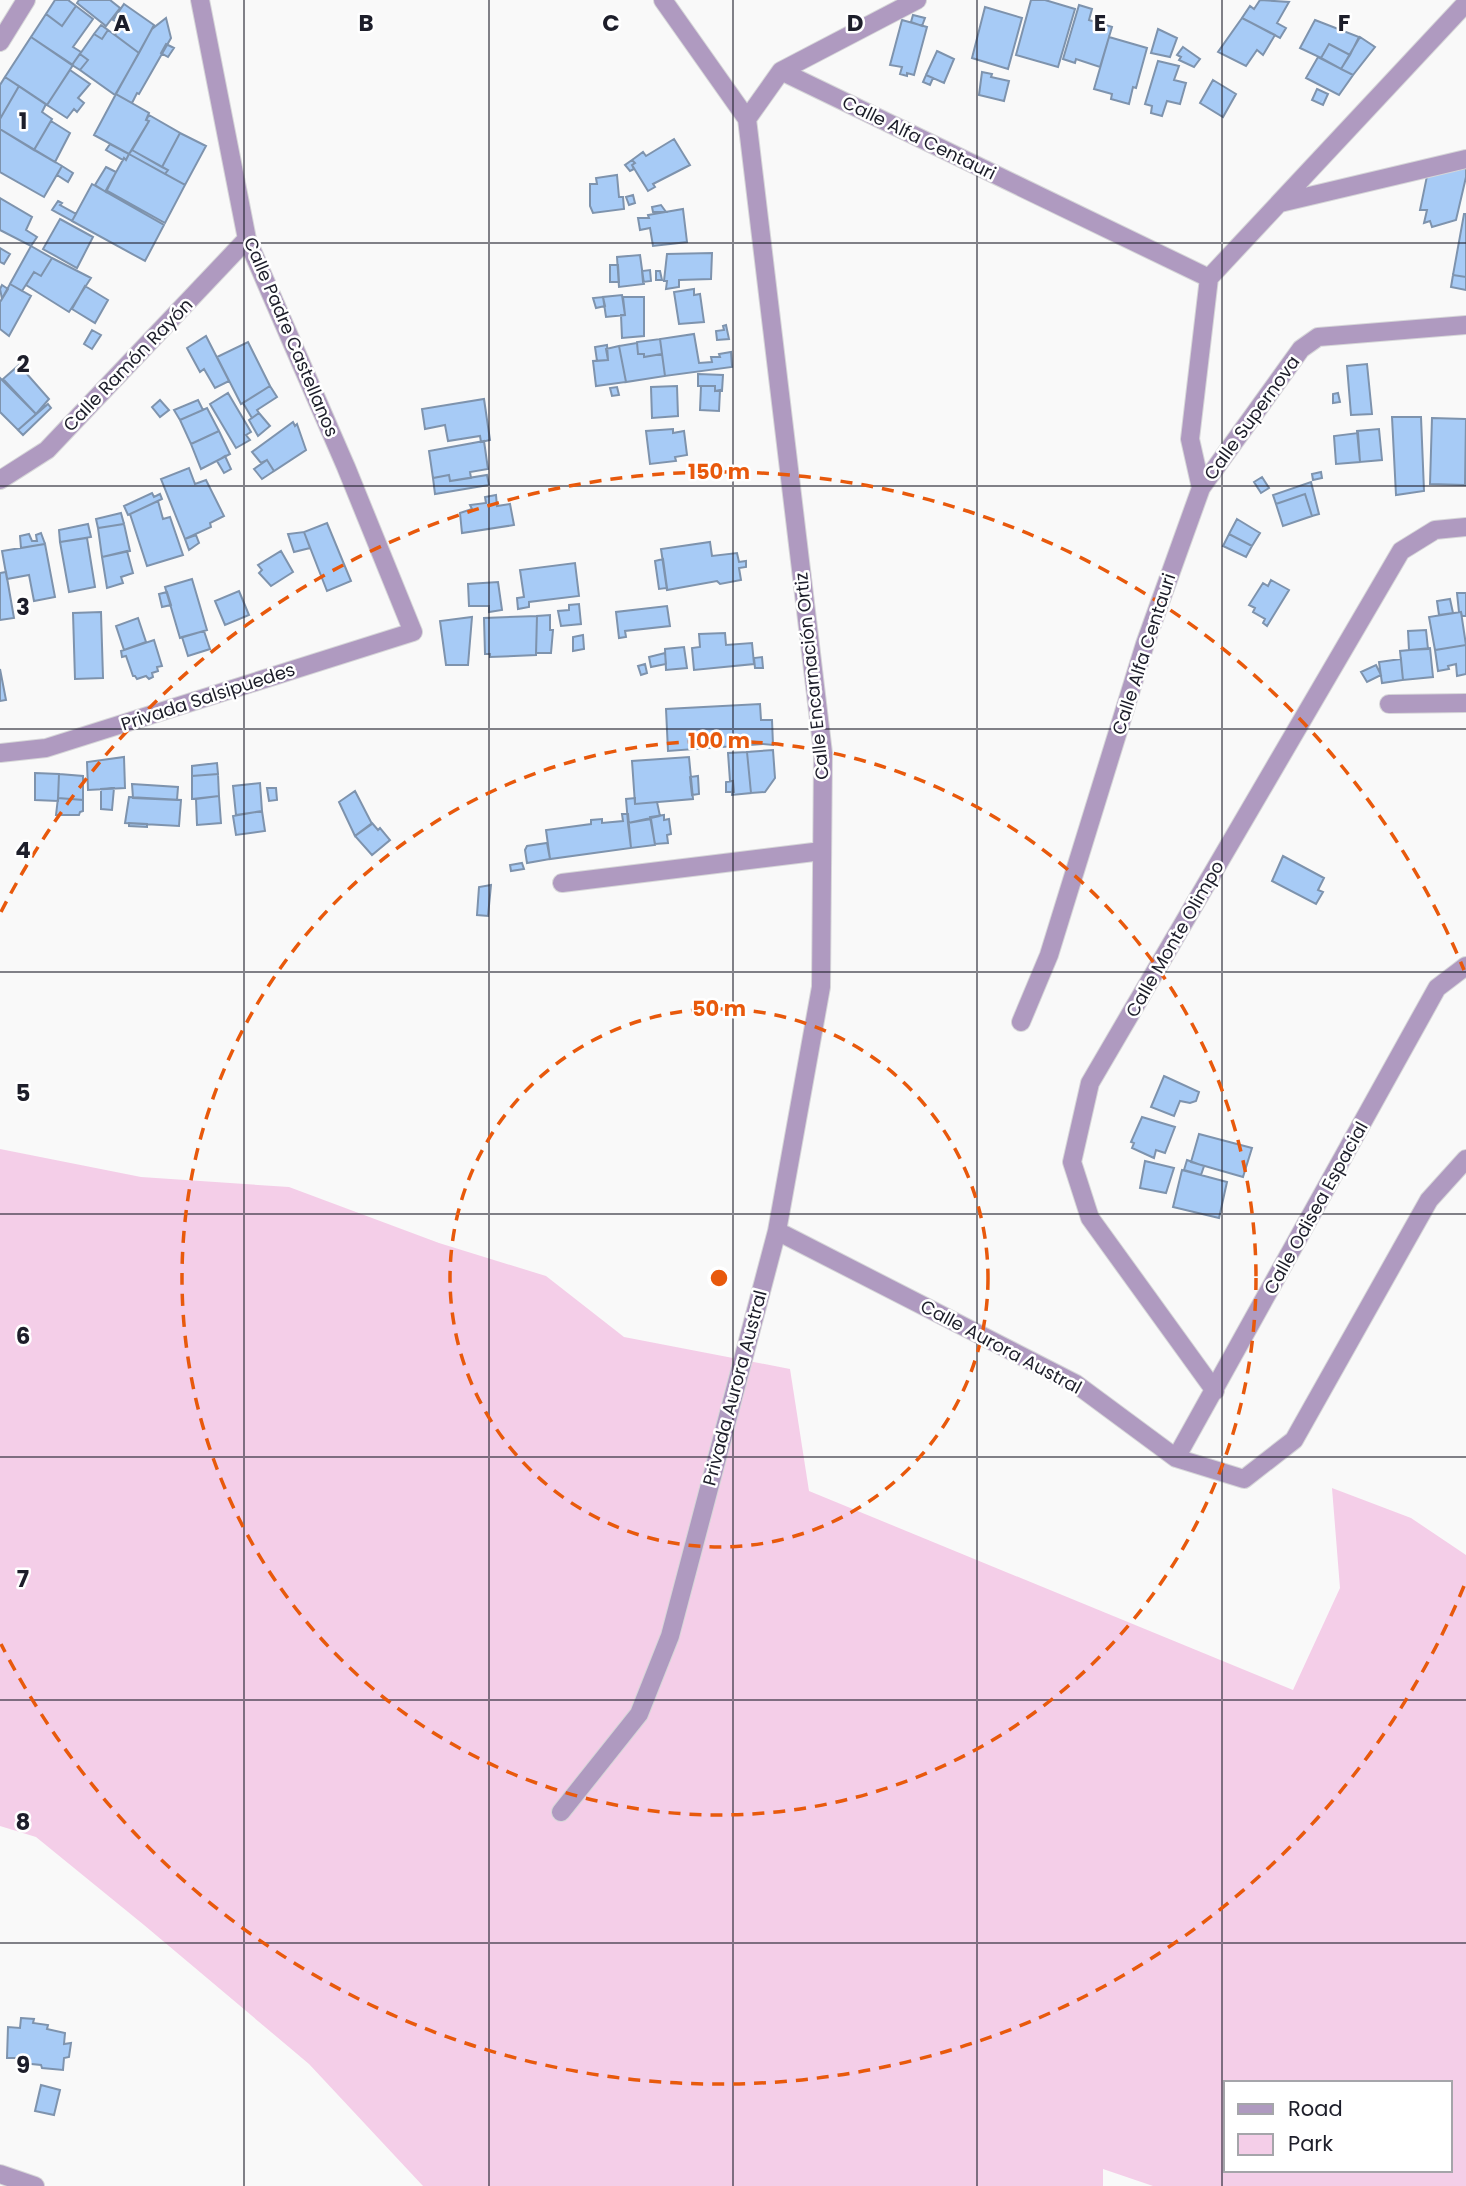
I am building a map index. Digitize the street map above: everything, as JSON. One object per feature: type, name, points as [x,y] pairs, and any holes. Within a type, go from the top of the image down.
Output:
[{"type":"street","points":[[0,43],[26,0]]},
{"type":"street","name":"Calle Padre Castellanos","points":[[200,0],[247,239],[346,467],[413,632]]},
{"type":"street","points":[[663,0],[747,119],[781,71],[917,0]]},
{"type":"street","points":[[1202,488],[1190,439],[1209,278],[1466,2]]},
{"type":"street","name":"Calle Alfa Centauri","points":[[781,71],[1209,278]]},
{"type":"street","name":"Calle Encarnación Ortiz","points":[[747,119],[823,753],[821,987],[777,1231]]},
{"type":"street","points":[[1280,203],[1466,159]]},
{"type":"street","name":"Calle Ramón Rayón","points":[[0,481],[47,450],[247,239]]},
{"type":"street","name":"Calle Supernova","points":[[1202,488],[1301,349],[1318,337],[1466,325]]},
{"type":"street","name":"Calle Alfa Centauri","points":[[1021,1022],[1049,954],[1145,644],[1202,488]]},
{"type":"street","name":"Calle Monte Olimpo","points":[[1215,1391],[1090,1218],[1072,1162],[1090,1083],[1401,551],[1435,530],[1466,527]]},
{"type":"street","name":"Privada Salsipuedes","points":[[0,753],[46,748],[413,632]]},
{"type":"street","points":[[1389,704],[1466,702]]},
{"type":"street","points":[[562,883],[822,851]]},
{"type":"street","name":"Calle Odisea Espacial","points":[[1176,1458],[1437,988],[1466,966]]},
{"type":"street","name":"Calle Aurora Austral","points":[[777,1231],[1076,1384],[1176,1458],[1244,1479],[1294,1440],[1429,1200],[1466,1159]]},
{"type":"street","name":"Privada Aurora Austral","points":[[561,1812],[639,1714],[670,1636],[777,1231]]},
{"type":"street","points":[[0,2174],[35,2186]]},
{"type":"green space","points":[[0,1149],[141,1177],[289,1187],[439,1243],[546,1276],[624,1337],[790,1369],[809,1491],[1293,1690],[1340,1588],[1332,1488],[1411,1518],[1466,1555],[1466,2186],[1153,2186],[1103,2169],[1103,2186],[423,2186],[309,2064],[36,1837],[0,1826]]},
{"type":"building","points":[[55,0],[68,0],[76,6],[62,26],[46,14]]},
{"type":"building","points":[[79,0],[110,0],[120,8],[106,26],[77,3]]},
{"type":"building","points":[[1031,0],[1045,0],[1075,9],[1058,67],[1016,55]]},
{"type":"building","points":[[1260,0],[1289,2],[1277,23],[1286,28],[1280,38],[1242,18],[1250,6],[1254,9]]},
{"type":"building","points":[[124,4],[154,25],[139,53],[115,35],[122,25],[113,20]]},
{"type":"building","points":[[1079,5],[1092,9],[1089,20],[1112,27],[1100,67],[1076,59],[1075,63],[1063,59]]},
{"type":"building","points":[[76,6],[93,19],[73,47],[81,52],[72,65],[31,37],[46,14],[62,26]]},
{"type":"building","points":[[985,7],[1022,18],[1008,69],[972,58]]},
{"type":"building","points":[[913,15],[925,18],[922,26],[911,22]]},
{"type":"building","points":[[166,18],[171,38],[132,103],[116,94],[152,29]]},
{"type":"building","points":[[1242,18],[1275,35],[1263,55],[1257,50],[1246,66],[1218,52]]},
{"type":"building","points":[[902,20],[927,27],[914,75],[900,74],[902,67],[890,65]]},
{"type":"building","points":[[1315,20],[1359,37],[1350,55],[1329,44],[1321,58],[1300,48]]},
{"type":"building","points":[[101,25],[108,30],[102,39],[94,34]]},
{"type":"building","points":[[1158,29],[1177,38],[1170,57],[1151,53]]},
{"type":"building","points":[[108,30],[139,53],[115,95],[80,70],[88,60],[80,54],[94,34],[102,39]]},
{"type":"building","points":[[31,37],[73,65],[47,105],[5,77]]},
{"type":"building","points":[[1109,37],[1147,48],[1129,104],[1111,99],[1112,94],[1094,89]]},
{"type":"building","points":[[1360,37],[1375,47],[1353,75],[1341,69]]},
{"type":"building","points":[[166,44],[174,48],[168,57],[161,53]]},
{"type":"building","points":[[1329,44],[1350,55],[1341,69],[1321,58]]},
{"type":"building","points":[[1183,47],[1200,59],[1194,67],[1179,60],[1181,57],[1177,55]]},
{"type":"building","points":[[937,51],[954,59],[944,83],[926,75]]},
{"type":"building","points":[[80,54],[88,60],[80,70],[72,65]]},
{"type":"building","points":[[1318,57],[1353,75],[1339,95],[1306,78]]},
{"type":"building","points":[[1158,61],[1179,66],[1174,80],[1186,83],[1180,104],[1167,101],[1162,116],[1151,113],[1152,106],[1145,104]]},
{"type":"building","points":[[70,70],[90,84],[78,98],[84,103],[77,112],[74,109],[67,118],[47,105]]},
{"type":"building","points":[[982,72],[1009,81],[1004,101],[979,95]]},
{"type":"building","points":[[926,75],[933,78],[930,85],[923,82]]},
{"type":"building","points":[[5,77],[19,86],[0,119],[0,85]]},
{"type":"building","points":[[1213,80],[1236,94],[1223,117],[1200,103]]},
{"type":"building","points":[[19,86],[46,104],[42,112],[52,119],[34,150],[0,129],[0,119]]},
{"type":"building","points":[[1317,89],[1328,94],[1323,105],[1312,100]]},
{"type":"building","points":[[116,94],[149,113],[146,120],[149,121],[129,154],[94,135]]},
{"type":"building","points":[[149,115],[180,133],[162,167],[132,150],[149,121],[146,120]]},
{"type":"building","points":[[51,121],[70,133],[55,162],[34,150]]},
{"type":"building","points":[[0,129],[62,166],[44,197],[0,172]]},
{"type":"building","points":[[180,133],[206,146],[185,185],[165,174],[168,170],[162,167]]},
{"type":"building","points":[[674,139],[690,165],[653,184],[655,187],[648,191],[632,165],[635,163],[632,160],[643,152],[646,156]]},
{"type":"building","points":[[110,144],[129,154],[126,160],[106,150]]},
{"type":"building","points":[[132,150],[168,170],[165,174],[129,154]]},
{"type":"building","points":[[129,154],[185,185],[165,223],[106,190]]},
{"type":"building","points":[[632,160],[635,163],[632,165],[634,169],[630,171],[625,165]]},
{"type":"building","points":[[62,166],[73,173],[68,182],[57,175]]},
{"type":"building","points":[[106,167],[116,172],[106,192],[95,185]]},
{"type":"building","points":[[1466,168],[1456,220],[1432,227],[1430,221],[1424,223],[1427,210],[1420,210],[1427,176]]},
{"type":"building","points":[[617,175],[619,197],[623,197],[624,209],[593,213],[590,206],[590,184],[597,184],[596,178]]},
{"type":"building","points":[[92,184],[164,225],[145,261],[72,221]]},
{"type":"building","points":[[633,195],[635,203],[629,205],[626,197]]},
{"type":"building","points":[[0,198],[32,217],[26,230],[37,237],[31,246],[0,230]]},
{"type":"building","points":[[58,201],[76,214],[72,221],[52,210]]},
{"type":"building","points":[[661,205],[666,212],[653,212],[652,207]]},
{"type":"building","points":[[683,209],[687,242],[653,246],[650,228],[640,230],[638,218],[649,218],[648,215]]},
{"type":"building","points":[[1466,214],[1466,277],[1453,275]]},
{"type":"building","points":[[60,219],[93,237],[77,268],[43,249]]},
{"type":"building","points":[[31,246],[52,258],[41,276],[34,272],[22,291],[10,284]]},
{"type":"building","points":[[0,248],[10,254],[4,264],[0,262]]},
{"type":"building","points":[[712,253],[711,279],[679,280],[679,287],[666,289],[667,281],[664,281],[667,254]]},
{"type":"building","points":[[640,255],[644,284],[619,287],[617,257]]},
{"type":"building","points":[[52,258],[91,278],[69,312],[26,285],[34,272],[41,276]]},
{"type":"building","points":[[610,265],[618,265],[619,282],[610,282]]},
{"type":"building","points":[[650,270],[651,281],[643,282],[642,271]]},
{"type":"building","points":[[656,271],[660,271],[662,280],[656,280]]},
{"type":"building","points":[[1453,275],[1466,277],[1466,290],[1451,287]]},
{"type":"building","points":[[10,284],[31,296],[9,336],[0,329],[0,302]]},
{"type":"building","points":[[2,285],[8,289],[2,299],[0,289]]},
{"type":"building","points":[[85,286],[108,300],[95,323],[72,309]]},
{"type":"building","points":[[694,289],[694,295],[700,294],[704,322],[679,324],[674,292]]},
{"type":"building","points":[[622,295],[625,315],[606,317],[603,297]]},
{"type":"building","points":[[603,297],[605,306],[596,308],[593,298]]},
{"type":"building","points":[[623,297],[644,297],[644,336],[622,338],[621,315],[625,315]]},
{"type":"building","points":[[726,325],[729,339],[717,340],[716,331],[724,330],[723,326]]},
{"type":"building","points":[[92,330],[101,335],[92,349],[84,344]]},
{"type":"building","points":[[694,334],[699,363],[712,362],[711,357],[720,357],[719,354],[731,352],[732,367],[665,376],[660,339]]},
{"type":"building","points":[[206,336],[229,381],[215,388],[204,369],[200,372],[187,348]]},
{"type":"building","points":[[660,339],[662,354],[644,357],[644,354],[638,354],[637,342]]},
{"type":"building","points":[[248,342],[270,386],[241,404],[217,357]]},
{"type":"building","points":[[637,343],[638,354],[644,354],[644,357],[662,354],[665,376],[626,382],[619,346]]},
{"type":"building","points":[[607,345],[608,360],[597,361],[595,347]]},
{"type":"building","points":[[619,346],[626,382],[596,386],[593,361],[608,360],[606,349]]},
{"type":"building","points":[[1367,364],[1372,414],[1351,415],[1347,366]]},
{"type":"building","points":[[19,365],[49,399],[36,414],[3,379]]},
{"type":"building","points":[[698,374],[723,375],[722,391],[715,391],[715,386],[698,386]]},
{"type":"building","points":[[0,378],[36,414],[18,430],[0,412]]},
{"type":"building","points":[[270,386],[277,397],[257,410],[259,413],[252,418],[243,403]]},
{"type":"building","points":[[677,386],[678,416],[652,418],[651,387]]},
{"type":"building","points":[[701,386],[715,386],[715,391],[720,390],[719,411],[700,410]]},
{"type":"building","points":[[617,387],[619,395],[612,396],[610,388]]},
{"type":"building","points":[[228,393],[251,432],[246,435],[250,440],[236,448],[210,404]]},
{"type":"building","points":[[1338,393],[1340,402],[1333,403],[1333,394]]},
{"type":"building","points":[[484,399],[490,440],[481,442],[480,436],[448,441],[445,425],[425,429],[422,409]]},
{"type":"building","points":[[160,400],[169,410],[160,417],[152,407]]},
{"type":"building","points":[[198,400],[203,410],[180,420],[174,410]]},
{"type":"building","points":[[48,404],[51,408],[23,435],[18,430]]},
{"type":"building","points":[[207,408],[219,431],[191,444],[180,420]]},
{"type":"building","points":[[259,413],[270,426],[258,436],[249,420]]},
{"type":"building","points":[[1392,417],[1421,417],[1424,491],[1396,495]]},
{"type":"building","points":[[1432,418],[1466,419],[1465,485],[1430,484]]},
{"type":"building","points":[[293,422],[295,426],[297,424],[306,450],[274,471],[267,460],[261,463],[252,452]]},
{"type":"building","points":[[673,429],[673,433],[684,431],[687,455],[675,457],[676,461],[650,464],[646,431]]},
{"type":"building","points":[[1379,429],[1382,460],[1360,462],[1357,431]]},
{"type":"building","points":[[219,431],[230,454],[201,469],[191,444]]},
{"type":"building","points":[[1358,433],[1360,462],[1336,464],[1334,436]]},
{"type":"building","points":[[484,441],[488,469],[470,472],[471,478],[450,481],[449,475],[433,478],[429,451]]},
{"type":"building","points":[[225,456],[231,469],[224,473],[217,461]]},
{"type":"building","points":[[267,460],[274,471],[262,479],[254,469]]},
{"type":"building","points":[[189,468],[195,484],[206,480],[224,516],[210,523],[211,527],[185,539],[161,479]]},
{"type":"building","points":[[1321,472],[1322,478],[1313,480],[1312,474]]},
{"type":"building","points":[[449,475],[450,481],[487,475],[489,485],[435,494],[433,478]]},
{"type":"building","points":[[1262,477],[1269,488],[1261,493],[1254,482]]},
{"type":"building","points":[[1311,482],[1319,514],[1312,516],[1305,494],[1276,504],[1273,495]]},
{"type":"building","points":[[152,493],[154,497],[160,494],[162,499],[128,515],[124,506]]},
{"type":"building","points":[[1305,494],[1312,516],[1283,526],[1276,504]]},
{"type":"building","points":[[496,495],[497,506],[510,504],[514,525],[462,533],[460,513],[472,509],[470,505],[486,503],[485,497]]},
{"type":"building","points":[[158,501],[163,519],[170,517],[183,555],[147,566],[130,514]]},
{"type":"building","points":[[121,513],[124,524],[98,528],[96,519]]},
{"type":"building","points":[[1237,519],[1260,533],[1252,546],[1229,534]]},
{"type":"building","points":[[327,523],[351,581],[327,591],[304,532]]},
{"type":"building","points":[[88,524],[91,537],[60,542],[59,530]]},
{"type":"building","points":[[124,524],[130,551],[102,557],[98,528]]},
{"type":"building","points":[[304,532],[310,548],[294,552],[288,534]]},
{"type":"building","points":[[41,533],[45,544],[21,548],[20,536],[29,534],[32,541],[37,541],[36,535]]},
{"type":"building","points":[[1229,534],[1252,546],[1246,557],[1223,546]]},
{"type":"building","points":[[196,535],[199,543],[189,550],[185,539]]},
{"type":"building","points":[[87,538],[95,587],[69,592],[60,542]]},
{"type":"building","points":[[710,542],[712,556],[737,553],[739,562],[746,561],[746,567],[739,568],[741,580],[720,584],[717,581],[667,590],[661,549]]},
{"type":"building","points":[[45,544],[55,597],[34,601],[29,575],[7,579],[2,551]]},
{"type":"building","points":[[127,551],[133,573],[121,577],[123,583],[107,588],[102,557]]},
{"type":"building","points":[[281,551],[293,572],[271,586],[259,573],[262,570],[258,565]]},
{"type":"building","points":[[663,559],[667,588],[659,589],[655,561]]},
{"type":"building","points":[[575,563],[579,596],[529,602],[529,607],[518,609],[517,598],[524,597],[520,570]]},
{"type":"building","points":[[6,572],[14,618],[0,620],[0,573]]},
{"type":"building","points":[[192,579],[207,630],[180,638],[165,587]]},
{"type":"building","points":[[1271,580],[1289,590],[1267,626],[1263,623],[1265,619],[1253,612],[1255,608],[1249,605],[1263,583],[1268,586]]},
{"type":"building","points":[[498,582],[502,610],[489,612],[489,606],[469,606],[468,584]]},
{"type":"building","points":[[239,591],[249,615],[225,625],[215,601]]},
{"type":"building","points":[[167,592],[171,605],[162,607],[159,594]]},
{"type":"building","points":[[1457,593],[1466,593],[1466,616],[1459,612]]},
{"type":"building","points":[[1450,599],[1453,613],[1439,615],[1437,601]]},
{"type":"building","points":[[579,604],[581,624],[561,626],[558,611],[569,610],[569,605]]},
{"type":"building","points":[[667,606],[670,626],[625,631],[626,637],[619,638],[616,612]]},
{"type":"building","points":[[101,612],[103,678],[75,679],[73,613]]},
{"type":"building","points":[[1461,612],[1466,645],[1435,650],[1429,617]]},
{"type":"building","points":[[550,615],[550,630],[553,630],[551,653],[536,653],[537,616]]},
{"type":"building","points":[[537,616],[536,655],[490,657],[490,654],[485,654],[484,618]]},
{"type":"building","points":[[472,617],[468,665],[446,665],[440,621]]},
{"type":"building","points":[[138,618],[146,642],[124,650],[116,626]]},
{"type":"building","points":[[1426,630],[1428,649],[1409,650],[1408,631]]},
{"type":"building","points":[[204,631],[210,649],[188,656],[182,637]]},
{"type":"building","points":[[725,633],[726,645],[752,643],[754,664],[694,670],[692,648],[700,647],[699,634]]},
{"type":"building","points":[[583,635],[584,649],[573,651],[573,637]]},
{"type":"building","points":[[154,640],[162,666],[152,673],[153,677],[137,679],[133,676],[126,656],[122,657],[121,651]]},
{"type":"building","points":[[1466,645],[1466,674],[1457,676],[1456,664],[1448,666],[1449,669],[1438,671],[1435,650]]},
{"type":"building","points":[[684,647],[687,668],[666,670],[665,649]]},
{"type":"building","points":[[1430,648],[1433,677],[1403,680],[1400,651]]},
{"type":"building","points":[[665,653],[666,664],[651,667],[649,657]]},
{"type":"building","points":[[762,657],[763,668],[755,668],[754,658]]},
{"type":"building","points":[[1401,659],[1403,680],[1382,683],[1379,662]]},
{"type":"building","points":[[645,664],[647,673],[641,675],[638,666]]},
{"type":"building","points":[[1376,665],[1381,675],[1367,682],[1361,672]]},
{"type":"building","points":[[0,669],[6,700],[0,701]]},
{"type":"building","points":[[760,704],[761,720],[772,720],[773,745],[668,751],[666,709]]},
{"type":"building","points":[[773,750],[775,778],[765,792],[751,793],[747,752]]},
{"type":"building","points":[[747,752],[751,793],[732,795],[733,781],[730,781],[728,753]]},
{"type":"building","points":[[124,757],[125,788],[88,790],[87,762]]},
{"type":"building","points":[[689,757],[693,799],[635,804],[632,761]]},
{"type":"building","points":[[217,763],[218,774],[192,776],[192,766]]},
{"type":"building","points":[[35,773],[59,774],[58,801],[35,800]]},
{"type":"building","points":[[59,774],[83,776],[83,800],[58,798]]},
{"type":"building","points":[[218,774],[219,796],[192,799],[192,776]]},
{"type":"building","points":[[698,776],[699,794],[692,795],[690,777]]},
{"type":"building","points":[[733,781],[734,792],[726,792],[726,782]]},
{"type":"building","points":[[260,783],[262,811],[236,815],[233,786]]},
{"type":"building","points":[[132,784],[178,787],[177,800],[133,798]]},
{"type":"building","points":[[114,788],[112,810],[101,809],[101,789]]},
{"type":"building","points":[[267,788],[276,788],[277,800],[269,801]]},
{"type":"building","points":[[355,791],[372,824],[355,836],[339,802]]},
{"type":"building","points":[[219,796],[221,823],[197,825],[196,799]]},
{"type":"building","points":[[129,797],[181,800],[179,826],[125,823]]},
{"type":"building","points":[[58,798],[83,800],[83,811],[79,815],[56,815]]},
{"type":"building","points":[[635,798],[635,804],[657,802],[660,816],[628,823],[626,799]]},
{"type":"building","points":[[262,811],[265,831],[236,835],[233,816]]},
{"type":"building","points":[[622,814],[628,814],[631,848],[550,859],[546,830],[591,824],[591,820],[602,819],[602,823],[623,821]]},
{"type":"building","points":[[664,815],[664,820],[669,819],[671,834],[667,835],[668,843],[655,844],[650,817]]},
{"type":"building","points":[[651,819],[655,845],[631,848],[628,823]]},
{"type":"building","points":[[129,823],[147,824],[147,827],[129,826]]},
{"type":"building","points":[[372,823],[390,840],[372,855],[355,836]]},
{"type":"building","points":[[547,843],[550,859],[527,863],[527,846]]},
{"type":"building","points":[[1283,856],[1324,878],[1318,890],[1323,892],[1316,904],[1272,881]]},
{"type":"building","points":[[522,863],[524,869],[511,871],[510,865]]},
{"type":"building","points":[[491,885],[488,916],[477,915],[479,887]]},
{"type":"building","points":[[1164,1076],[1199,1092],[1196,1101],[1180,1101],[1174,1116],[1151,1107]]},
{"type":"building","points":[[1142,1117],[1175,1127],[1165,1153],[1156,1150],[1154,1158],[1132,1148],[1134,1143],[1131,1142]]},
{"type":"building","points":[[1199,1134],[1252,1148],[1243,1177],[1191,1162]]},
{"type":"building","points":[[1187,1160],[1204,1166],[1201,1175],[1184,1170]]},
{"type":"building","points":[[1145,1161],[1174,1168],[1166,1193],[1140,1188]]},
{"type":"building","points":[[1182,1170],[1227,1182],[1219,1218],[1173,1207]]},
{"type":"building","points":[[21,2018],[34,2019],[33,2023],[48,2025],[47,2029],[65,2033],[64,2044],[71,2043],[69,2057],[64,2058],[63,2070],[22,2063],[22,2058],[7,2058],[8,2027],[20,2028]]},
{"type":"building","points":[[41,2085],[60,2090],[54,2115],[35,2111]]}]
